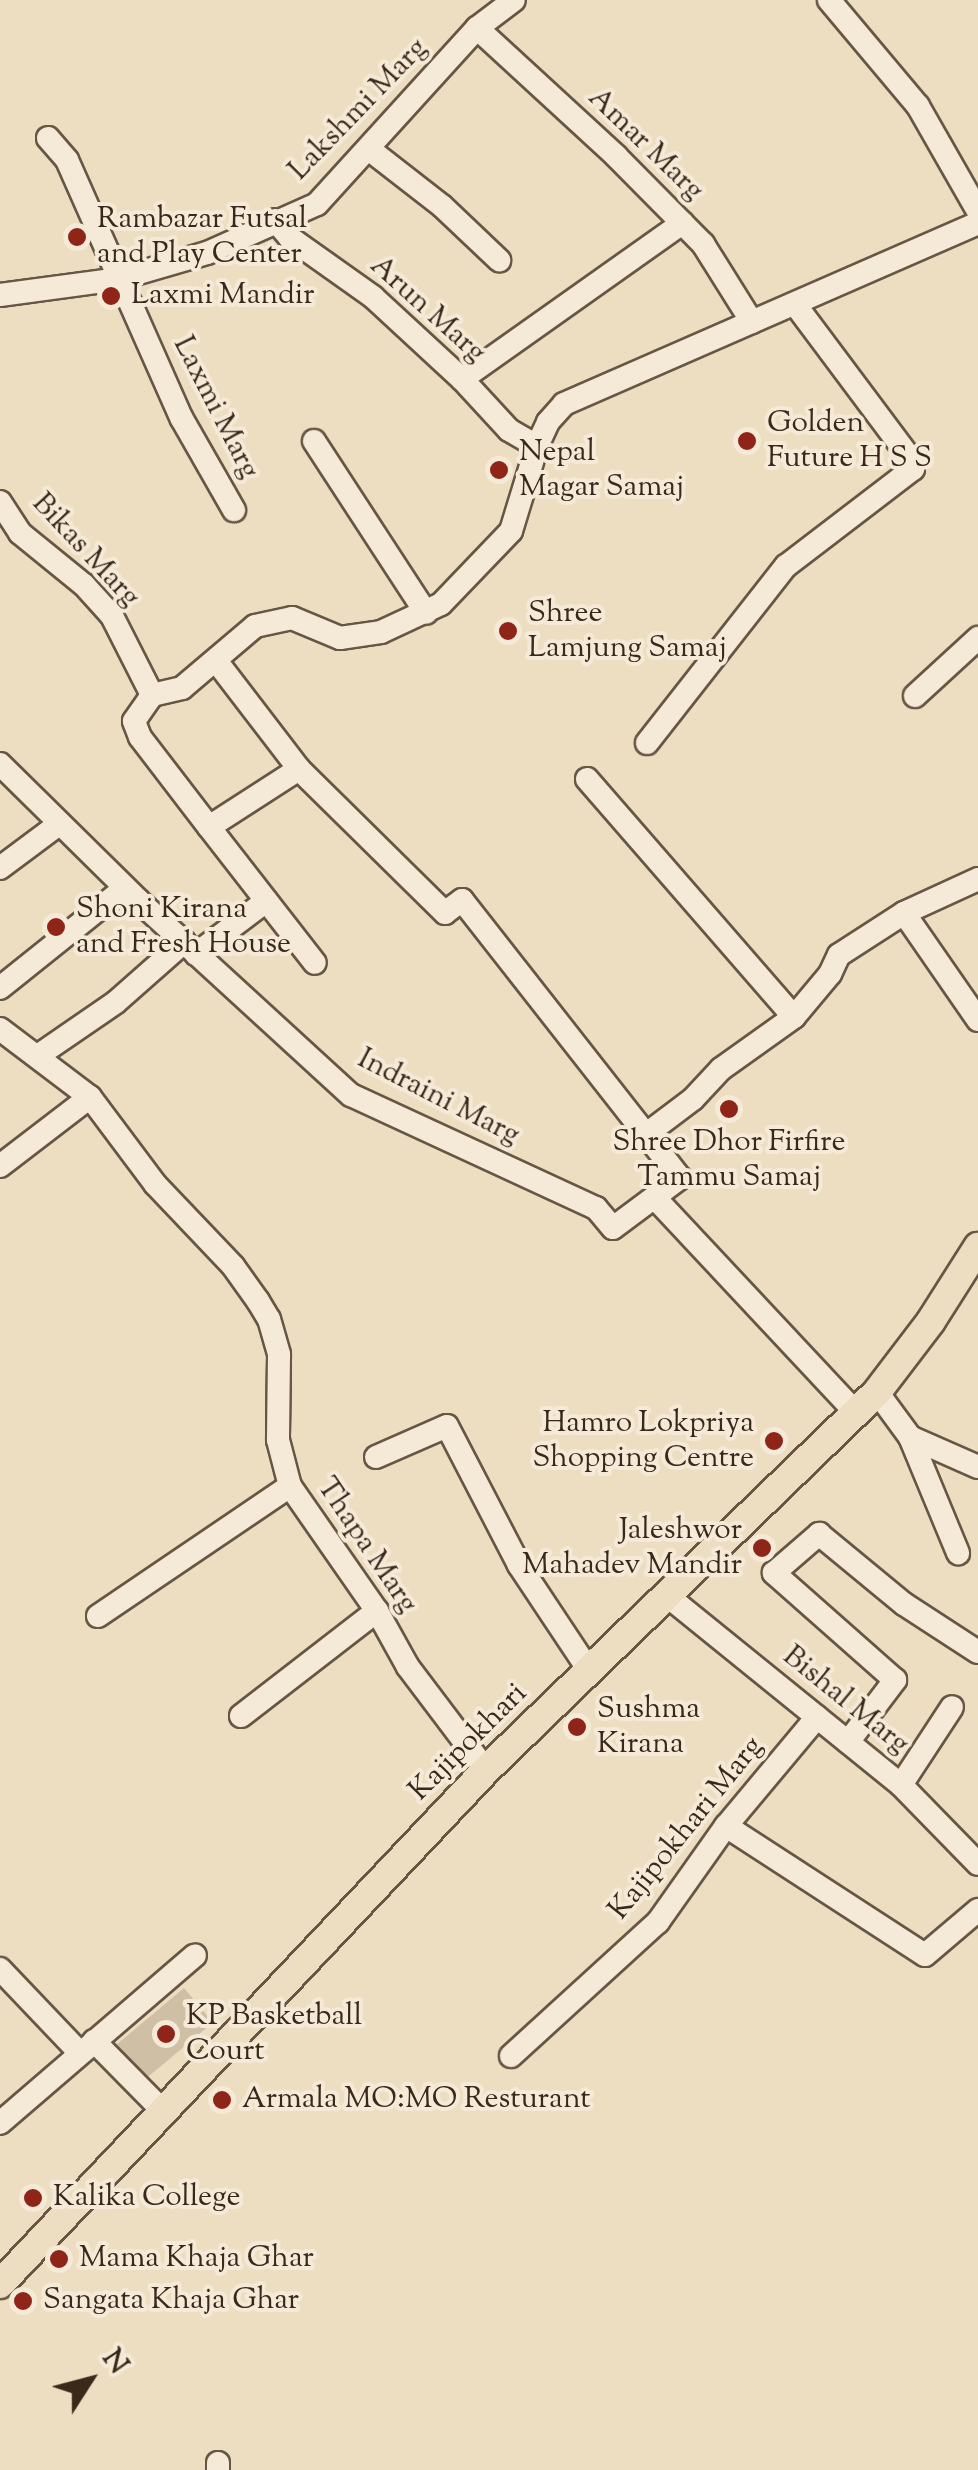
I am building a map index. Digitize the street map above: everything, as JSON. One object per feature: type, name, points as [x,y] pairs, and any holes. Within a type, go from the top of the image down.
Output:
[{"type":"main road","name":"Kajipokhari","points":[[0,2284],[486,1770],[876,1392],[931,1321],[978,1247]]},
{"type":"street","name":"Lakshmi Marg","points":[[0,295],[118,279],[208,253],[317,204],[477,28],[514,0]]},
{"type":"street","points":[[829,0],[918,106],[978,211]]},
{"type":"street","name":"Amar Marg","points":[[477,28],[702,244],[752,322]]},
{"type":"street","name":"Laxmi Marg","points":[[48,138],[73,172],[182,420],[234,510]]},
{"type":"street","points":[[370,150],[442,206],[498,260]]},
{"type":"street","name":"Arun Marg","points":[[275,220],[290,238],[373,297],[462,379],[509,430],[537,446]]},
{"type":"street","points":[[462,379],[682,223]]},
{"type":"street","points":[[315,964],[140,736],[134,721],[152,696],[182,688],[256,626],[292,618],[340,638],[381,632],[441,604],[511,532],[537,446],[548,422],[564,404],[978,223]]},
{"type":"street","points":[[647,743],[786,566],[913,469],[913,462],[795,304]]},
{"type":"street","points":[[314,441],[426,612]]},
{"type":"street","name":"Bikas Marg","points":[[0,502],[20,534],[84,585],[112,616],[152,696]]},
{"type":"street","points":[[916,696],[978,638]]},
{"type":"street","points":[[217,662],[300,769],[445,913],[462,900],[544,1010],[648,1133],[680,1178],[656,1199],[856,1412]]},
{"type":"street","name":"Indraini Marg","points":[[0,764],[124,888],[351,1095],[596,1208],[613,1228],[656,1199]]},
{"type":"street","points":[[210,827],[300,769]]},
{"type":"street","points":[[587,780],[794,1017]]},
{"type":"street","points":[[0,868],[58,824]]},
{"type":"street","points":[[648,1133],[693,1098],[721,1069],[794,1017],[830,974],[839,955],[904,913],[978,879]]},
{"type":"street","points":[[0,988],[124,888]]},
{"type":"street","points":[[39,1056],[190,948],[266,900]]},
{"type":"street","points":[[904,913],[978,1020]]},
{"type":"street","name":"Thapa Marg","points":[[0,1029],[90,1096],[155,1184],[233,1266],[269,1319],[279,1355],[278,1440],[290,1486],[378,1611],[408,1666],[486,1770]]},
{"type":"street","points":[[0,1166],[90,1096]]},
{"type":"street","points":[[876,1392],[910,1437],[958,1552]]},
{"type":"street","points":[[376,1457],[447,1426],[519,1565],[588,1669]]},
{"type":"street","points":[[910,1437],[978,1467]]},
{"type":"street","points":[[98,1616],[290,1486]]},
{"type":"street","points":[[848,1742],[895,1680],[774,1572],[819,1534],[904,1604],[978,1652]]},
{"type":"street","name":"Bishal Marg","points":[[665,1594],[901,1785],[978,1864]]},
{"type":"street","points":[[241,1716],[378,1611]]},
{"type":"street","points":[[901,1785],[952,1706]]},
{"type":"street","name":"Kajipokhari Marg","points":[[511,2056],[658,1922],[726,1826],[817,1716]]},
{"type":"street","points":[[726,1826],[925,1955],[978,1910]]},
{"type":"street","points":[[0,2123],[195,1955]]},
{"type":"street","points":[[0,1970],[163,2111]]},
{"type":"shaded area","name":"KP Basketball Court","points":[[184,1988],[213,2022],[146,2079],[117,2045]]},
{"type":"place","name":"Rambazar Futsal and Play Center","points":[[77,237]]},
{"type":"place","name":"Laxmi Mandir","points":[[111,296]]},
{"type":"place","name":"Golden Future H S S","points":[[747,441]]},
{"type":"place","name":"Nepal Magar Samaj","points":[[499,470]]},
{"type":"place","name":"Shree Lamjung Samaj","points":[[508,631]]},
{"type":"place","name":"Shoni Kirana and Fresh House","points":[[56,927]]},
{"type":"place","name":"Shree Dhor Firfire Tammu Samaj","points":[[729,1109]]},
{"type":"place","name":"Hamro Lokpriya Shopping Centre","points":[[774,1441]]},
{"type":"place","name":"Jaleshwor Mahadev Mandir","points":[[762,1548]]},
{"type":"place","name":"Sushma Kirana","points":[[577,1727]]},
{"type":"place","name":"KP Basketball Court","points":[[166,2034]]},
{"type":"place","name":"Armala MO:MO Resturant","points":[[222,2100]]},
{"type":"place","name":"Kalika College","points":[[33,2198]]},
{"type":"place","name":"Mama Khaja Ghar","points":[[59,2259]]},
{"type":"place","name":"Sangata Khaja Ghar","points":[[23,2301]]}]
